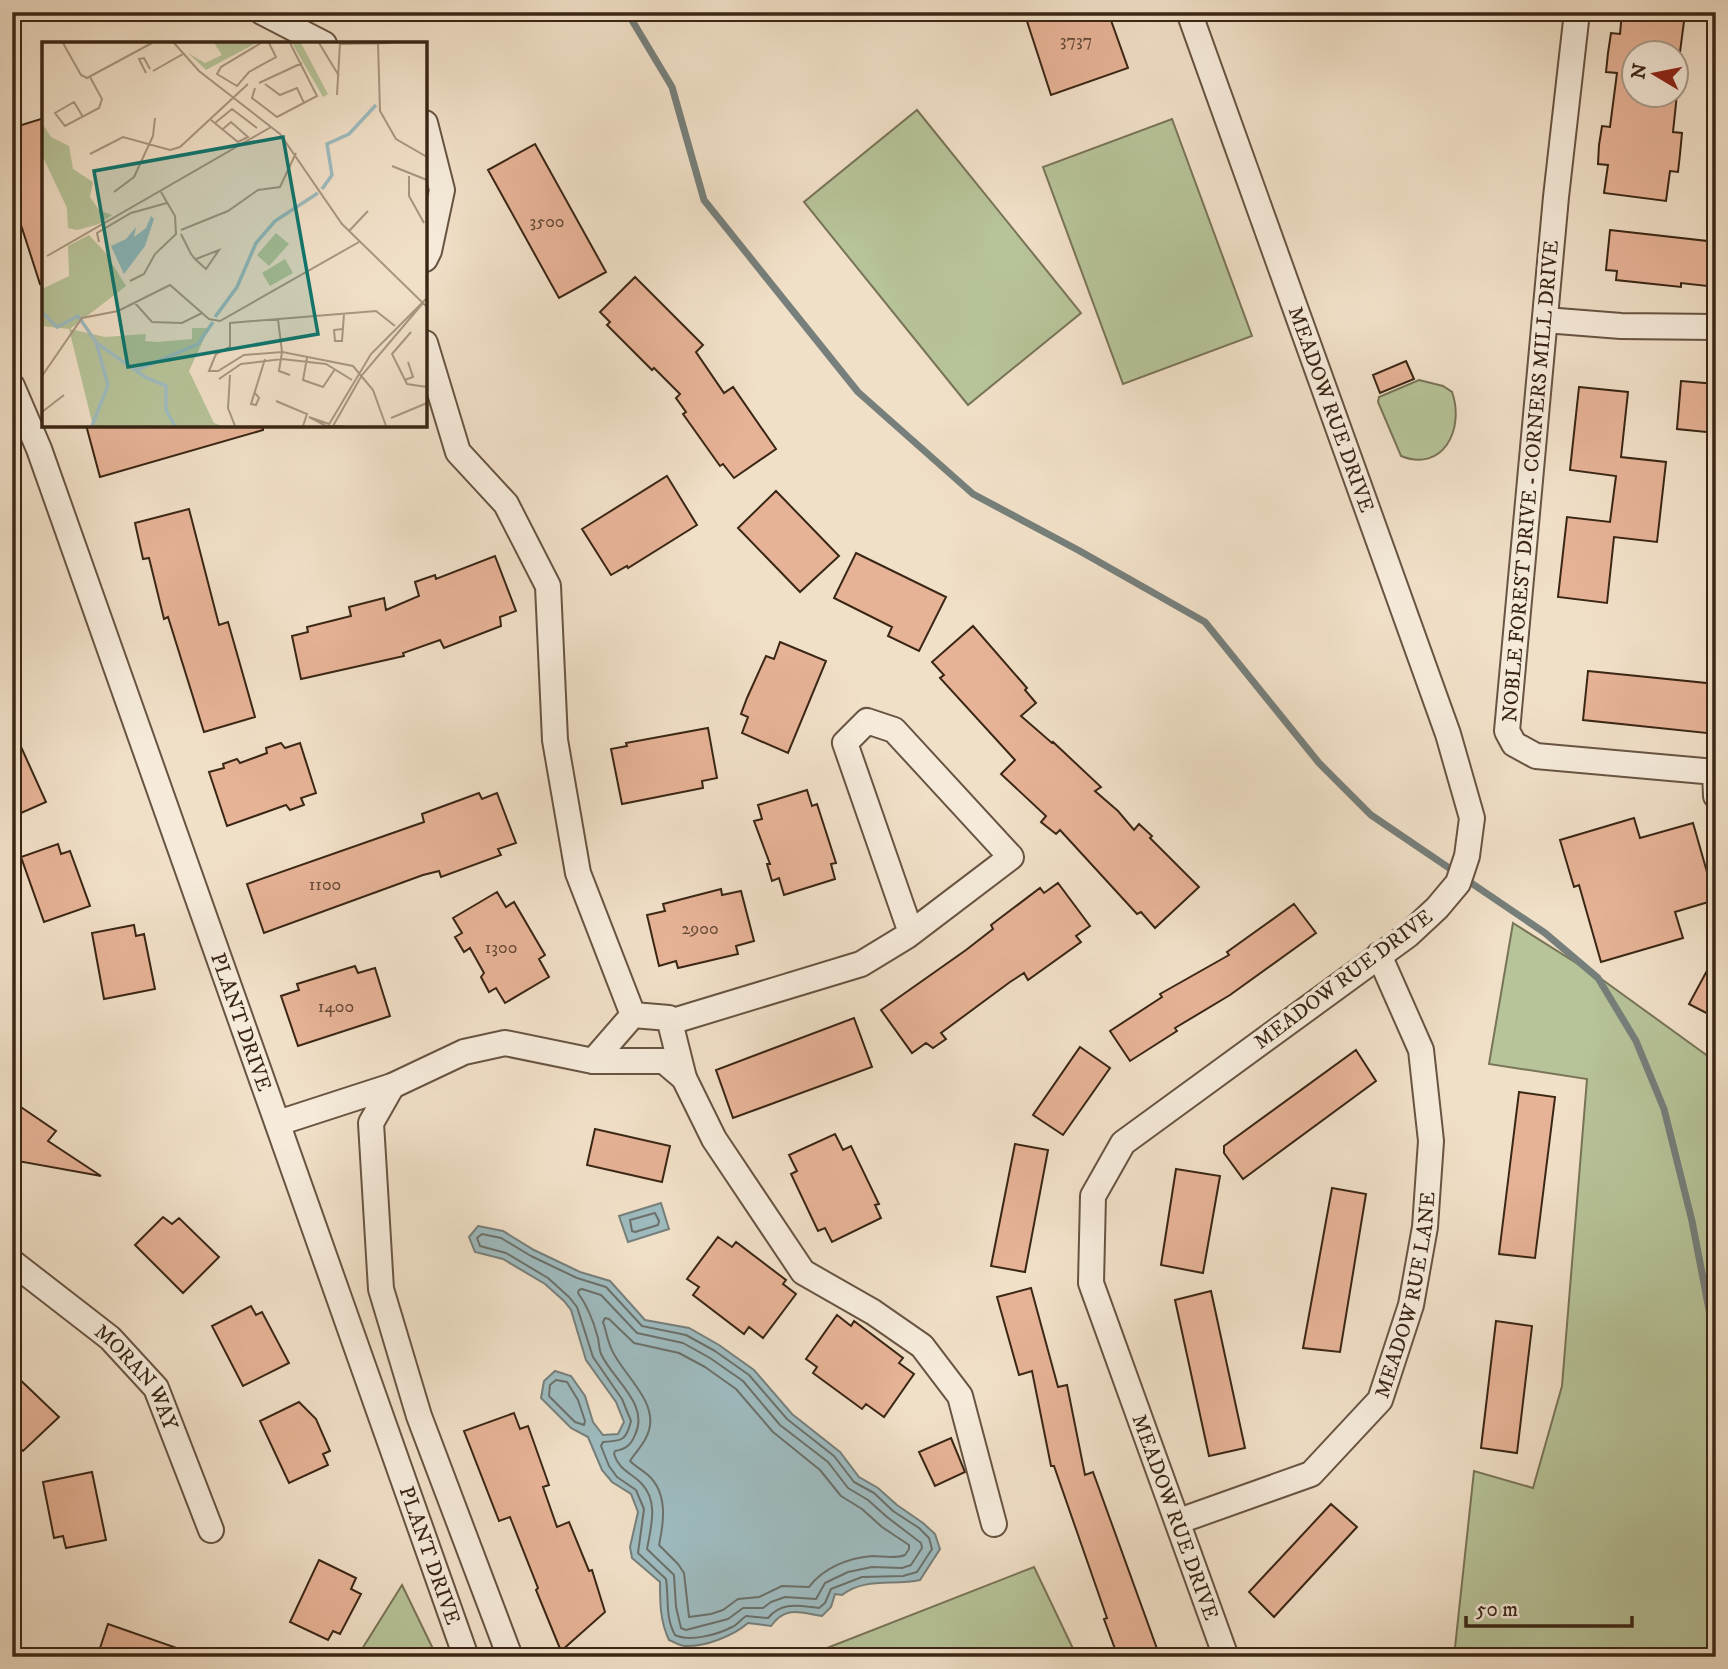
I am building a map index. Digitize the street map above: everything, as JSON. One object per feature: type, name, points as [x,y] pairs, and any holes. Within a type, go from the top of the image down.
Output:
[{"type":"street","points":[[262,12],[320,42]]},
{"type":"street","name":"MEADOW RUE DRIVE","points":[[1189,12],[1448,734],[1472,818],[1467,856],[1458,883],[1437,908],[1379,956],[1123,1143],[1093,1196],[1091,1283],[1226,1657]]},
{"type":"street","name":"NOBLE FOREST DRIVE - CORNERS MILL DRIVE","points":[[1577,12],[1556,197],[1507,732],[1514,744],[1536,756],[1715,784]]},
{"type":"street","points":[[427,131],[442,190],[427,256]]},
{"type":"street","points":[[1545,320],[1621,326],[1716,327]]},
{"type":"street","points":[[427,350],[458,452],[506,503],[548,586],[555,740],[578,873],[633,1015]]},
{"type":"street","name":"PLANT DRIVE","points":[[12,386],[39,449],[466,1657]]},
{"type":"street","points":[[670,1022],[861,964],[911,933],[1011,857],[894,730],[867,720],[845,743],[911,933]]},
{"type":"street","name":"MEADOW RUE LANE","points":[[1179,1521],[1311,1474],[1380,1400],[1411,1305],[1424,1227],[1431,1141],[1422,1049],[1379,956]]},
{"type":"street","points":[[633,1015],[669,1018],[684,1077],[714,1139],[803,1272],[873,1312],[922,1346],[960,1396],[994,1524]]},
{"type":"street","points":[[593,1062],[633,1015]]},
{"type":"street","points":[[278,1123],[392,1086],[464,1052],[505,1043],[593,1062],[664,1062],[684,1077]]},
{"type":"street","points":[[392,1086],[371,1124],[381,1289],[419,1416],[510,1657]]},
{"type":"street","name":"MORAN WAY","points":[[12,1262],[110,1338],[156,1388],[211,1531]]},
{"type":"green space","points":[[917,110],[1081,313],[968,405],[804,202]]},
{"type":"green space","points":[[1172,119],[1252,336],[1123,384],[1043,167]]},
{"type":"green space","points":[[1419,380],[1443,386],[1452,392],[1455,420],[1453,433],[1439,453],[1416,460],[1401,456],[1378,402],[1379,397]]},
{"type":"green space","points":[[1513,923],[1600,978],[1716,1062],[1716,1657],[1454,1657],[1474,1471],[1533,1488],[1562,1386],[1587,1079],[1489,1064]]},
{"type":"green space","points":[[1034,1567],[1077,1657],[804,1657]]},
{"type":"green space","points":[[402,1585],[437,1657],[357,1657]]},
{"type":"water","points":[[661,1203],[669,1229],[628,1242],[619,1216]]},
{"type":"water","points":[[478,1226],[503,1231],[534,1250],[580,1272],[610,1281],[645,1320],[689,1328],[754,1370],[792,1414],[840,1452],[859,1477],[878,1488],[935,1534],[940,1549],[920,1580],[860,1586],[842,1595],[835,1594],[831,1607],[822,1616],[788,1613],[771,1626],[748,1623],[710,1643],[683,1646],[669,1640],[662,1619],[660,1582],[632,1558],[630,1547],[638,1512],[631,1494],[612,1482],[602,1470],[588,1437],[571,1428],[541,1398],[544,1381],[555,1371],[571,1376],[585,1396],[593,1422],[603,1435],[618,1434],[624,1422],[616,1402],[586,1360],[571,1310],[564,1301],[545,1284],[503,1259],[475,1252],[469,1237]]},
{"type":"building","points":[[1024,12],[1108,12],[1128,68],[1051,95]]},
{"type":"building","points":[[1622,12],[1685,14],[1682,38],[1620,38],[1620,108],[1676,108],[1673,132],[1682,133],[1680,154],[1678,172],[1670,171],[1666,201],[1604,193],[1608,165],[1598,164],[1599,145],[1602,126],[1610,127],[1617,73],[1606,72],[1611,33],[1620,34]]},
{"type":"building","points":[[42,119],[40,284],[12,197],[12,128]]},
{"type":"building","points":[[535,144],[606,272],[559,298],[488,170]]},
{"type":"building","points":[[1610,230],[1716,242],[1716,287],[1681,283],[1681,287],[1616,280],[1617,271],[1606,270]]},
{"type":"building","points":[[635,277],[703,345],[696,352],[724,393],[733,387],[776,449],[734,478],[723,464],[720,466],[683,414],[686,412],[676,398],[680,394],[607,325],[610,322],[600,312]]},
{"type":"building","points":[[1406,361],[1414,379],[1380,393],[1373,375]]},
{"type":"building","points":[[1681,381],[1716,384],[1716,433],[1677,429]]},
{"type":"building","points":[[1579,387],[1628,392],[1621,457],[1666,462],[1657,542],[1614,537],[1607,603],[1558,597],[1567,517],[1610,522],[1616,476],[1570,470]]},
{"type":"building","points":[[87,427],[263,427],[263,430],[100,477]]},
{"type":"building","points":[[667,476],[697,525],[628,568],[627,566],[611,575],[582,529]]},
{"type":"building","points":[[776,491],[839,556],[800,592],[738,528]]},
{"type":"building","points":[[189,509],[219,625],[228,622],[255,717],[204,732],[168,617],[164,619],[149,558],[143,559],[135,523]]},
{"type":"building","points":[[856,553],[946,597],[919,651],[888,636],[892,627],[834,598]]},
{"type":"building","points":[[495,556],[516,611],[500,617],[501,626],[444,648],[440,640],[403,653],[404,656],[301,679],[292,636],[308,632],[307,627],[351,616],[349,607],[384,598],[386,610],[419,596],[415,582],[435,575],[436,579]]},
{"type":"building","points":[[973,626],[1027,688],[1025,690],[1036,703],[1021,716],[1101,787],[1095,791],[1118,811],[1134,830],[1139,824],[1152,836],[1150,838],[1199,887],[1155,928],[1141,912],[1137,914],[1060,830],[1056,834],[1041,822],[1046,816],[1001,774],[1015,760],[940,678],[944,675],[932,662]]},
{"type":"building","points":[[780,642],[826,661],[788,753],[742,733],[748,717],[741,714],[747,698],[766,656],[774,659]]},
{"type":"building","points":[[1588,671],[1716,684],[1716,734],[1583,720]]},
{"type":"building","points":[[12,727],[46,802],[12,817]]},
{"type":"building","points":[[708,728],[717,778],[702,781],[703,788],[622,804],[611,749],[627,746],[626,743]]},
{"type":"building","points":[[281,743],[285,748],[300,743],[316,793],[301,798],[304,805],[290,810],[286,805],[227,826],[209,772],[224,768],[223,764],[237,759],[240,763],[267,753],[266,748]]},
{"type":"building","points":[[807,790],[812,806],[817,804],[836,863],[831,864],[835,879],[784,895],[779,878],[772,881],[767,864],[770,864],[754,821],[762,819],[758,805]]},
{"type":"building","points":[[479,793],[482,799],[497,793],[516,843],[498,849],[501,855],[441,877],[439,871],[423,875],[264,933],[247,884],[424,822],[422,814]]},
{"type":"building","points":[[1634,818],[1640,838],[1693,823],[1715,900],[1675,912],[1683,938],[1601,962],[1579,885],[1574,887],[1560,840]]},
{"type":"building","points":[[58,844],[61,854],[70,851],[90,906],[44,922],[21,857]]},
{"type":"building","points":[[1058,883],[1090,926],[1076,936],[1081,942],[1028,980],[1024,973],[1010,982],[941,1033],[946,1039],[933,1048],[926,1043],[912,1053],[881,1010],[966,950],[993,929],[991,925],[1040,888],[1044,893]]},
{"type":"building","points":[[721,889],[722,895],[741,891],[754,941],[736,946],[738,954],[678,968],[676,961],[659,966],[647,915],[665,911],[663,904]]},
{"type":"building","points":[[497,892],[506,907],[514,902],[545,955],[539,959],[549,977],[505,1003],[496,988],[489,992],[481,977],[484,973],[470,948],[464,952],[455,937],[462,933],[453,918]]},
{"type":"building","points":[[1294,904],[1316,933],[1230,995],[1175,1028],[1177,1031],[1130,1061],[1110,1031],[1162,997],[1160,994],[1229,955],[1227,952]]},
{"type":"building","points":[[134,925],[136,936],[144,934],[155,989],[104,999],[92,933]]},
{"type":"building","points":[[1716,954],[1716,1018],[1689,1004]]},
{"type":"building","points":[[355,966],[358,973],[375,968],[390,1016],[298,1046],[281,996],[299,990],[297,984]]},
{"type":"building","points":[[854,1018],[872,1067],[733,1118],[716,1070]]},
{"type":"building","points":[[1080,1047],[1110,1068],[1063,1135],[1033,1115]]},
{"type":"building","points":[[1356,1050],[1376,1081],[1243,1179],[1224,1153],[1224,1146]]},
{"type":"building","points":[[1519,1092],[1555,1097],[1535,1258],[1499,1254]]},
{"type":"building","points":[[12,1101],[56,1131],[48,1141],[101,1176],[12,1160]]},
{"type":"building","points":[[595,1129],[670,1146],[662,1182],[587,1165]]},
{"type":"building","points":[[835,1134],[843,1150],[851,1146],[879,1204],[875,1205],[881,1218],[832,1242],[825,1228],[818,1231],[791,1174],[797,1171],[789,1155]]},
{"type":"building","points":[[1015,1144],[1048,1150],[1025,1272],[991,1266]]},
{"type":"building","points":[[1176,1169],[1220,1176],[1203,1273],[1161,1265]]},
{"type":"building","points":[[1332,1188],[1366,1194],[1340,1352],[1303,1348]]},
{"type":"building","points":[[163,1217],[172,1224],[179,1218],[219,1257],[183,1293],[135,1245]]},
{"type":"building","points":[[718,1237],[732,1247],[736,1242],[786,1280],[783,1284],[796,1294],[763,1338],[749,1327],[744,1334],[693,1295],[699,1287],[687,1279]]},
{"type":"building","points":[[1031,1288],[1058,1387],[1067,1385],[1085,1475],[1093,1472],[1160,1657],[1118,1657],[1104,1619],[1107,1618],[1054,1466],[1051,1466],[1032,1371],[1019,1375],[997,1297]]},
{"type":"building","points":[[1211,1291],[1245,1448],[1209,1456],[1175,1300]]},
{"type":"building","points":[[251,1306],[256,1315],[262,1312],[289,1363],[243,1386],[212,1326]]},
{"type":"building","points":[[837,1315],[851,1326],[854,1321],[903,1358],[899,1363],[914,1374],[884,1417],[866,1404],[862,1409],[813,1373],[817,1367],[806,1359]]},
{"type":"building","points":[[1496,1321],[1532,1326],[1517,1453],[1481,1448]]},
{"type":"building","points":[[12,1372],[59,1417],[23,1451],[12,1441]]},
{"type":"building","points":[[299,1402],[316,1419],[330,1451],[323,1454],[328,1465],[289,1483],[260,1421]]},
{"type":"building","points":[[514,1413],[520,1429],[528,1426],[549,1485],[543,1487],[557,1527],[569,1522],[589,1571],[592,1570],[605,1612],[561,1651],[510,1517],[499,1521],[464,1431]]},
{"type":"building","points":[[951,1438],[965,1472],[935,1486],[919,1452]]},
{"type":"building","points":[[92,1472],[106,1540],[66,1548],[63,1536],[54,1538],[43,1482]]},
{"type":"building","points":[[1331,1504],[1357,1527],[1274,1617],[1249,1592]]},
{"type":"building","points":[[319,1560],[356,1578],[351,1589],[361,1594],[340,1634],[333,1631],[328,1640],[290,1622]]},
{"type":"building","points":[[108,1624],[194,1654],[193,1657],[97,1657]]},
{"type":"waterway","points":[[627,12],[672,87],[704,200],[858,392],[973,494],[1205,622],[1319,763],[1371,815],[1545,933],[1598,978],[1636,1041],[1664,1109],[1692,1221],[1716,1346]]}]
